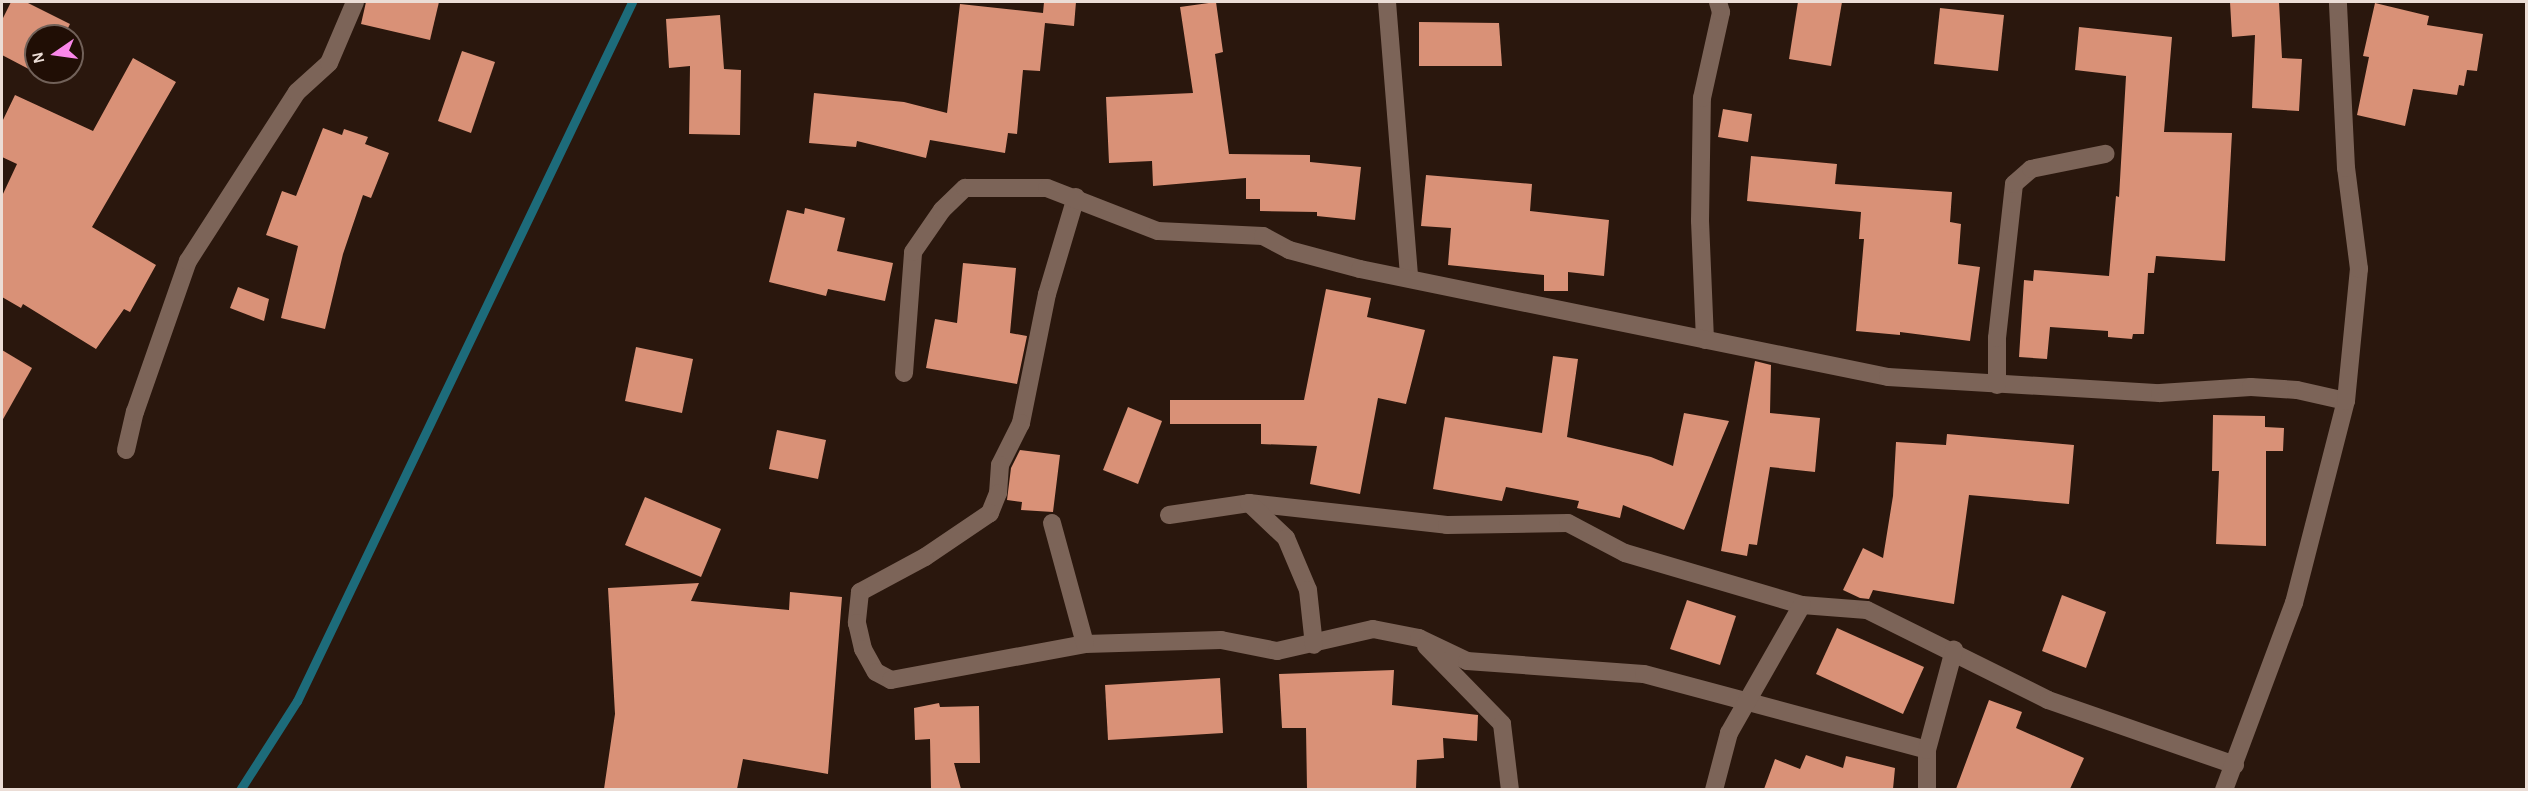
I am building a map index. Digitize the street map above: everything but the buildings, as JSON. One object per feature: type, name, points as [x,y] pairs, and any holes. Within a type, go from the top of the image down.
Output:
[{"type":"street","points":[[126,450],[135,412],[188,261],[297,92],[328,63],[355,2]]},
{"type":"street","points":[[1387,2],[1409,278]]},
{"type":"street","points":[[1705,340],[1700,221],[1702,98],[1721,12],[1718,2]]},
{"type":"street","points":[[2224,789],[2235,765],[2294,603],[2346,401],[2359,269],[2346,168],[2338,2]]},
{"type":"street","points":[[1997,385],[1996,338],[2014,184],[2031,169],[2105,154]]},
{"type":"street","points":[[904,373],[913,252],[942,210],[965,188],[1047,188],[1076,197],[1158,231],[1263,236],[1289,250],[1409,278],[1888,377],[2160,393],[2251,387],[2297,390],[2346,401]]},
{"type":"street","points":[[1076,197],[1047,294],[1021,423],[1000,465],[998,493],[990,513],[925,557],[860,592],[857,623],[863,650],[876,672],[891,680],[1085,644],[1221,640],[1277,651],[1314,645],[1373,630],[1419,638],[1467,661],[1644,674],[1927,750]]},
{"type":"street","points":[[1169,515],[1249,503],[1447,525],[1568,523],[1625,553],[1802,605],[1867,610],[1954,650],[2048,700],[2235,765]]},
{"type":"street","points":[[1249,503],[1286,538],[1308,590],[1314,645]]},
{"type":"street","points":[[1052,523],[1085,644]]},
{"type":"street","points":[[1714,789],[1729,733],[1744,701],[1802,605]]},
{"type":"street","points":[[1419,638],[1502,724],[1510,789]]},
{"type":"street","points":[[1927,789],[1927,750],[1954,650]]},
{"type":"waterway","points":[[240,790],[297,701],[632,2]]}]
